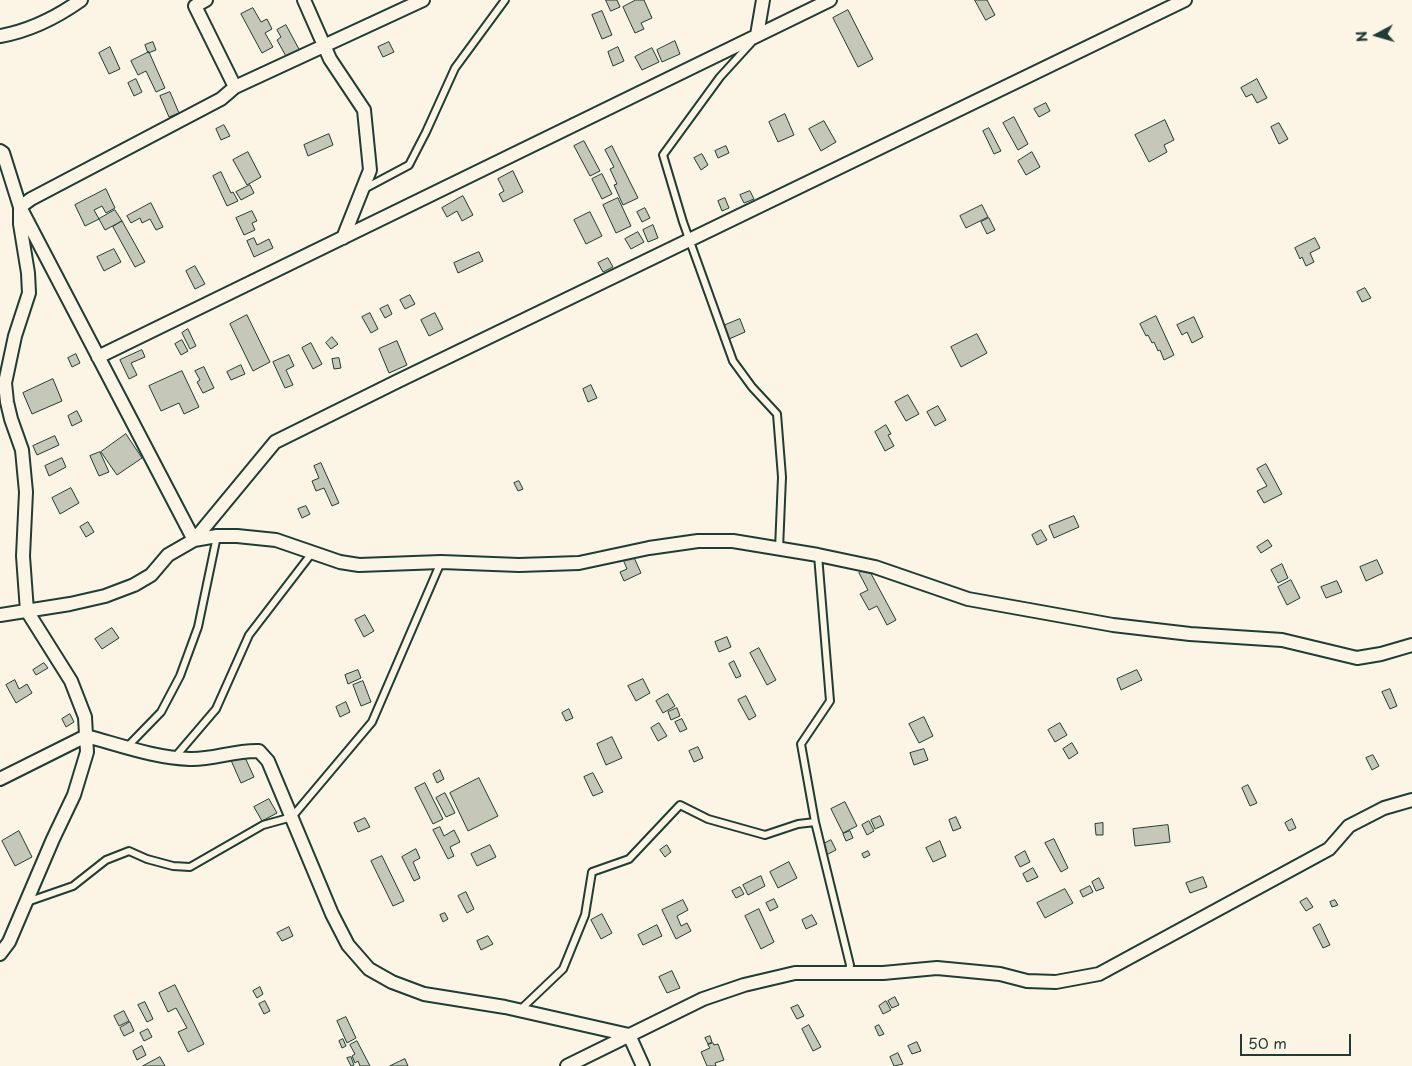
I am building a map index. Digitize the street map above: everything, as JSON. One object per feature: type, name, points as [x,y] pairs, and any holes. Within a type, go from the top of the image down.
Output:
[{"type":"street","points":[[0,36],[13,34],[60,15],[82,0]]},
{"type":"street","points":[[206,0],[194,6],[235,87]]},
{"type":"street","points":[[304,0],[330,59],[364,110],[370,170],[343,238]]},
{"type":"street","points":[[20,207],[31,199],[221,99],[235,87],[423,0]]},
{"type":"street","points":[[758,35],[763,0]]},
{"type":"street","points":[[98,357],[830,0]]},
{"type":"street","points":[[194,540],[275,442],[1185,0]]},
{"type":"street","points":[[0,151],[3,153],[20,207],[194,540]]},
{"type":"street","points":[[0,954],[9,942],[74,795],[86,752],[85,717],[71,682],[27,611],[23,541],[26,492],[22,450],[11,419],[5,384],[15,336],[28,293],[28,273],[20,224],[20,207]]},
{"type":"street","points":[[0,615],[105,596],[134,585],[151,575],[168,555],[194,540],[217,536],[276,540],[340,562],[359,565],[441,562],[519,565],[580,563],[649,548],[698,541],[733,542],[818,555],[875,567],[968,599],[1113,625],[1190,634],[1282,640],[1357,658],[1381,654],[1412,645]]},
{"type":"street","points":[[0,779],[86,736],[141,752],[191,759],[245,750],[259,751],[268,761],[332,914],[348,945],[368,969],[392,982],[424,994],[520,1010],[629,1035]]},
{"type":"street","points":[[567,1066],[703,999],[744,985],[795,974],[883,973],[937,968],[1000,974],[1027,981],[1056,982],[1100,974],[1329,849],[1350,826],[1384,808],[1412,800]]},
{"type":"street","points":[[629,1035],[643,1066]]},
{"type":"lane","points":[[362,189],[409,165],[455,68],[505,0]]},
{"type":"lane","points":[[758,35],[720,76],[663,155],[689,240],[734,361],[752,387],[777,414],[782,477],[779,549]]},
{"type":"lane","points":[[126,747],[161,712],[180,676],[198,627],[217,536]]},
{"type":"lane","points":[[175,757],[216,709],[249,635],[312,553]]},
{"type":"lane","points":[[818,555],[830,701],[801,744],[815,822],[850,965],[849,973]]},
{"type":"lane","points":[[26,903],[73,886],[106,860],[129,852],[173,866],[190,866],[263,825],[292,817],[372,722],[441,562]]},
{"type":"lane","points":[[520,1010],[562,969],[585,915],[592,872],[630,859],[680,806],[708,819],[766,835],[798,824],[815,822]]},
{"type":"building","points":[[606,0],[617,0],[620,7],[611,11]]},
{"type":"building","points":[[636,0],[644,0],[652,18],[641,23],[644,29],[635,33],[623,7]]},
{"type":"building","points":[[975,0],[987,0],[995,15],[986,20]]},
{"type":"building","points":[[253,8],[261,22],[267,19],[272,29],[265,33],[273,47],[262,53],[241,14]]},
{"type":"building","points":[[848,10],[873,59],[858,67],[833,18]]},
{"type":"building","points":[[602,11],[612,35],[602,39],[592,15]]},
{"type":"building","points":[[286,25],[300,51],[287,58],[277,40],[281,37],[277,30]]},
{"type":"building","points":[[675,41],[680,54],[662,62],[657,50]]},
{"type":"building","points":[[153,42],[156,50],[148,53],[145,45]]},
{"type":"building","points":[[389,42],[394,52],[383,57],[378,47]]},
{"type":"building","points":[[110,47],[120,69],[109,74],[99,53]]},
{"type":"building","points":[[618,47],[624,61],[613,66],[608,52]]},
{"type":"building","points":[[652,48],[659,62],[642,70],[635,57]]},
{"type":"building","points":[[149,52],[165,88],[156,92],[146,71],[138,75],[131,61]]},
{"type":"building","points":[[136,79],[142,92],[134,96],[128,83]]},
{"type":"building","points":[[1257,79],[1267,98],[1257,103],[1252,94],[1246,97],[1241,88]]},
{"type":"building","points":[[170,92],[179,113],[169,117],[160,96]]},
{"type":"building","points":[[1046,103],[1050,111],[1039,117],[1034,109]]},
{"type":"building","points":[[785,114],[794,135],[778,142],[769,122]]},
{"type":"building","points":[[1014,117],[1028,144],[1018,150],[1003,123]]},
{"type":"building","points":[[1165,120],[1174,140],[1164,145],[1167,152],[1149,162],[1135,135]]},
{"type":"building","points":[[824,121],[836,142],[821,151],[809,129]]},
{"type":"building","points":[[1279,123],[1288,139],[1279,144],[1271,127]]},
{"type":"building","points":[[224,125],[230,136],[221,140],[216,129]]},
{"type":"building","points":[[989,128],[1001,151],[994,154],[983,131]]},
{"type":"building","points":[[329,134],[333,145],[308,156],[304,145]]},
{"type":"building","points":[[584,141],[600,171],[590,176],[574,146]]},
{"type":"building","points":[[612,146],[638,198],[623,205],[614,185],[617,184],[610,169],[614,167],[605,150]]},
{"type":"building","points":[[726,146],[729,153],[718,158],[715,151]]},
{"type":"building","points":[[248,152],[261,177],[247,185],[233,160]]},
{"type":"building","points":[[1032,152],[1040,167],[1026,175],[1018,161]]},
{"type":"building","points":[[702,154],[708,165],[701,170],[694,158]]},
{"type":"building","points":[[513,171],[523,192],[503,202],[499,194],[504,191],[498,179]]},
{"type":"building","points":[[221,172],[231,193],[233,192],[238,201],[227,206],[213,176]]},
{"type":"building","points":[[602,174],[612,194],[602,199],[592,179]]},
{"type":"building","points":[[250,185],[254,193],[241,200],[236,192]]},
{"type":"building","points":[[106,189],[115,208],[106,213],[102,206],[94,210],[99,219],[85,226],[75,205]]},
{"type":"building","points":[[750,191],[754,199],[744,203],[740,195]]},
{"type":"building","points":[[463,196],[473,215],[462,221],[457,211],[447,217],[442,208]]},
{"type":"building","points":[[618,198],[631,226],[616,233],[603,205]]},
{"type":"building","points":[[725,198],[729,208],[722,211],[718,201]]},
{"type":"building","points":[[151,203],[163,227],[156,230],[150,219],[142,223],[140,218],[131,223],[127,216]]},
{"type":"building","points":[[982,205],[988,217],[966,228],[960,216]]},
{"type":"building","points":[[645,208],[650,218],[642,222],[637,212]]},
{"type":"building","points":[[115,210],[122,221],[105,230],[99,219]]},
{"type":"building","points":[[252,211],[257,221],[252,223],[255,230],[244,235],[236,218]]},
{"type":"building","points":[[590,212],[602,236],[586,244],[574,220]]},
{"type":"building","points":[[989,218],[995,230],[987,234],[981,222]]},
{"type":"building","points":[[122,221],[145,262],[135,267],[113,227]]},
{"type":"building","points":[[653,225],[658,238],[648,242],[643,230]]},
{"type":"building","points":[[638,232],[644,242],[631,249],[625,239]]},
{"type":"building","points":[[254,238],[257,245],[269,239],[273,248],[254,257],[247,241]]},
{"type":"building","points":[[1315,238],[1320,248],[1310,253],[1314,262],[1306,266],[1295,248]]},
{"type":"building","points":[[114,249],[121,262],[104,271],[97,257]]},
{"type":"building","points":[[479,252],[483,261],[458,273],[454,263]]},
{"type":"building","points":[[608,258],[613,267],[603,272],[598,263]]},
{"type":"building","points":[[195,266],[205,284],[195,289],[186,271]]},
{"type":"building","points":[[1365,288],[1371,298],[1362,302],[1357,292]]},
{"type":"building","points":[[410,295],[415,304],[405,309],[400,300]]},
{"type":"building","points":[[388,305],[392,314],[385,318],[380,309]]},
{"type":"building","points":[[370,313],[378,329],[371,333],[362,317]]},
{"type":"building","points":[[435,313],[443,329],[429,336],[421,320]]},
{"type":"building","points":[[247,315],[270,362],[253,371],[230,324]]},
{"type":"building","points":[[1156,316],[1174,355],[1164,360],[1160,350],[1158,351],[1148,335],[1146,336],[1140,324]]},
{"type":"building","points":[[1194,317],[1203,337],[1192,343],[1187,332],[1182,335],[1177,325]]},
{"type":"building","points":[[740,319],[745,332],[729,339],[723,326]]},
{"type":"building","points":[[188,329],[196,346],[190,349],[182,333]]},
{"type":"building","points":[[977,334],[987,353],[961,367],[951,347]]},
{"type":"building","points":[[332,337],[338,344],[331,349],[326,343]]},
{"type":"building","points":[[182,340],[188,351],[181,355],[175,344]]},
{"type":"building","points":[[397,341],[407,365],[389,373],[379,349]]},
{"type":"building","points":[[311,343],[322,364],[313,369],[302,348]]},
{"type":"building","points":[[142,350],[145,357],[131,363],[137,375],[129,379],[120,360]]},
{"type":"building","points":[[76,354],[80,363],[72,367],[68,358]]},
{"type":"building","points":[[289,355],[294,366],[286,370],[293,385],[285,388],[273,362]]},
{"type":"building","points":[[339,358],[341,368],[334,369],[332,359]]},
{"type":"building","points":[[241,365],[245,374],[231,380],[227,372]]},
{"type":"building","points":[[204,367],[214,388],[203,393],[197,382],[200,380],[195,371]]},
{"type":"building","points":[[182,371],[199,407],[184,414],[179,403],[161,411],[149,386]]},
{"type":"building","points":[[53,379],[62,401],[32,414],[23,393]]},
{"type":"building","points":[[591,385],[597,398],[588,402],[583,389]]},
{"type":"building","points":[[908,395],[919,414],[906,421],[895,402]]},
{"type":"building","points":[[938,406],[946,420],[935,426],[927,412]]},
{"type":"building","points":[[77,411],[82,421],[72,426],[68,416]]},
{"type":"building","points":[[886,425],[891,434],[888,435],[894,446],[885,451],[875,432]]},
{"type":"building","points":[[126,434],[142,458],[117,475],[101,452]]},
{"type":"building","points":[[55,436],[59,445],[37,455],[33,446]]},
{"type":"building","points":[[100,452],[109,472],[99,476],[90,456]]},
{"type":"building","points":[[62,458],[66,467],[49,476],[45,466]]},
{"type":"building","points":[[321,463],[339,503],[332,506],[324,488],[316,491],[312,481],[319,478],[314,466]]},
{"type":"building","points":[[1266,464],[1282,494],[1264,503],[1257,491],[1267,486],[1257,469]]},
{"type":"building","points":[[519,481],[523,489],[518,491],[514,483]]},
{"type":"building","points":[[71,488],[79,503],[60,514],[52,498]]},
{"type":"building","points":[[306,506],[310,514],[302,518],[298,509]]},
{"type":"building","points":[[1074,516],[1079,527],[1054,538],[1049,526]]},
{"type":"building","points":[[88,522],[94,532],[86,537],[80,527]]},
{"type":"building","points":[[1041,530],[1047,540],[1037,545],[1032,535]]},
{"type":"building","points":[[1268,540],[1272,546],[1261,553],[1257,547]]},
{"type":"building","points":[[632,553],[641,573],[624,581],[620,572],[627,569],[622,557]]},
{"type":"building","points":[[1377,560],[1383,573],[1366,581],[1360,567]]},
{"type":"building","points":[[1282,564],[1288,578],[1278,583],[1271,570]]},
{"type":"building","points":[[868,568],[896,620],[887,625],[877,606],[869,610],[860,594],[868,590],[859,573]]},
{"type":"building","points":[[1291,580],[1300,598],[1287,605],[1278,587]]},
{"type":"building","points":[[1337,581],[1342,592],[1326,598],[1321,587]]},
{"type":"building","points":[[365,615],[374,631],[364,637],[355,620]]},
{"type":"building","points":[[112,628],[119,638],[102,649],[95,639]]},
{"type":"building","points":[[727,637],[731,647],[719,652],[715,642]]},
{"type":"building","points":[[759,648],[776,680],[767,685],[750,653]]},
{"type":"building","points":[[734,661],[741,676],[736,678],[729,664]]},
{"type":"building","points":[[44,663],[48,668],[36,675],[33,670]]},
{"type":"building","points":[[358,670],[361,678],[348,684],[345,675]]},
{"type":"building","points":[[1137,670],[1142,680],[1121,690],[1117,679]]},
{"type":"building","points":[[643,679],[650,693],[636,701],[628,686]]},
{"type":"building","points":[[15,680],[19,689],[27,684],[32,693],[16,703],[6,685]]},
{"type":"building","points":[[363,681],[371,702],[361,706],[353,685]]},
{"type":"building","points":[[1390,689],[1397,706],[1390,709],[1382,692]]},
{"type":"building","points":[[668,694],[675,706],[663,713],[656,701]]},
{"type":"building","points":[[746,696],[756,716],[749,720],[738,700]]},
{"type":"building","points":[[346,702],[350,712],[340,717],[336,707]]},
{"type":"building","points":[[677,708],[680,716],[671,720],[668,712]]},
{"type":"building","points":[[569,709],[573,718],[566,721],[562,713]]},
{"type":"building","points":[[70,714],[74,722],[66,727],[62,719]]},
{"type":"building","points":[[924,717],[933,736],[919,743],[909,724]]},
{"type":"building","points":[[682,719],[687,729],[680,732],[675,722]]},
{"type":"building","points":[[659,723],[667,736],[658,741],[651,728]]},
{"type":"building","points":[[1060,723],[1067,735],[1055,742],[1048,730]]},
{"type":"building","points":[[612,737],[622,758],[606,765],[597,744]]},
{"type":"building","points":[[1072,743],[1078,753],[1069,759],[1063,749]]},
{"type":"building","points":[[698,747],[703,758],[694,762],[689,751]]},
{"type":"building","points":[[924,749],[928,760],[914,765],[910,753]]},
{"type":"building","points":[[243,753],[254,777],[241,783],[230,758]]},
{"type":"building","points":[[1373,755],[1379,766],[1372,770],[1366,758]]},
{"type":"building","points":[[440,770],[444,779],[437,783],[433,774]]},
{"type":"building","points":[[593,773],[603,792],[593,796],[584,777]]},
{"type":"building","points":[[479,778],[498,816],[468,831],[450,793]]},
{"type":"building","points":[[425,783],[443,819],[433,824],[415,788]]},
{"type":"building","points":[[1248,785],[1257,803],[1250,806],[1242,788]]},
{"type":"building","points":[[445,793],[455,813],[446,817],[436,798]]},
{"type":"building","points":[[269,799],[277,813],[262,821],[254,807]]},
{"type":"building","points":[[845,802],[857,826],[843,833],[831,809]]},
{"type":"building","points":[[880,816],[884,825],[875,829],[871,820]]},
{"type":"building","points":[[956,817],[961,828],[953,831],[949,820]]},
{"type":"building","points":[[365,818],[370,827],[358,832],[354,823]]},
{"type":"building","points":[[1292,819],[1296,828],[1289,831],[1285,823]]},
{"type":"building","points":[[869,821],[874,831],[867,835],[862,825]]},
{"type":"building","points":[[1103,823],[1103,835],[1096,835],[1095,824]]},
{"type":"building","points":[[1168,825],[1170,842],[1135,846],[1133,829]]},
{"type":"building","points":[[440,827],[444,836],[454,830],[460,842],[450,847],[454,856],[448,859],[433,830]]},
{"type":"building","points":[[19,831],[32,857],[15,866],[2,841]]},
{"type":"building","points":[[850,831],[853,838],[846,841],[843,834]]},
{"type":"building","points":[[1054,839],[1068,868],[1061,872],[1045,843]]},
{"type":"building","points":[[831,840],[836,850],[826,855],[822,845]]},
{"type":"building","points":[[940,841],[946,856],[933,862],[926,848]]},
{"type":"building","points":[[490,845],[496,857],[477,866],[471,854]]},
{"type":"building","points":[[667,845],[671,852],[665,857],[660,850]]},
{"type":"building","points":[[416,849],[420,858],[413,862],[420,878],[414,881],[402,857]]},
{"type":"building","points":[[868,851],[870,855],[864,858],[862,854]]},
{"type":"building","points":[[1025,851],[1030,862],[1020,867],[1015,857]]},
{"type":"building","points":[[382,856],[404,901],[393,906],[371,861]]},
{"type":"building","points":[[789,862],[797,878],[778,888],[770,872]]},
{"type":"building","points":[[1033,868],[1038,877],[1027,882],[1023,874]]},
{"type":"building","points":[[761,876],[765,886],[748,895],[743,885]]},
{"type":"building","points":[[1203,877],[1207,887],[1190,893],[1186,883]]},
{"type":"building","points":[[1099,878],[1104,888],[1096,891],[1092,882]]},
{"type":"building","points":[[1090,886],[1093,892],[1083,897],[1080,891]]},
{"type":"building","points":[[740,887],[744,894],[736,898],[732,891]]},
{"type":"building","points":[[1065,889],[1073,903],[1045,918],[1037,903]]},
{"type":"building","points":[[466,892],[474,909],[467,913],[458,896]]},
{"type":"building","points":[[1307,898],[1313,907],[1306,911],[1300,902]]},
{"type":"building","points":[[774,899],[778,907],[770,911],[766,903]]},
{"type":"building","points":[[683,900],[688,910],[677,916],[681,926],[687,923],[691,931],[676,939],[662,910]]},
{"type":"building","points":[[1335,900],[1338,905],[1332,907],[1330,902]]},
{"type":"building","points":[[759,909],[774,942],[761,949],[745,916]]},
{"type":"building","points":[[445,913],[448,919],[443,922],[440,915]]},
{"type":"building","points":[[602,914],[612,933],[601,939],[591,920]]},
{"type":"building","points":[[812,915],[817,924],[806,929],[802,920]]},
{"type":"building","points":[[1320,924],[1330,945],[1323,948],[1313,928]]},
{"type":"building","points":[[657,925],[662,936],[643,945],[638,935]]},
{"type":"building","points":[[289,927],[293,936],[282,941],[277,933]]},
{"type":"building","points":[[488,936],[493,944],[481,950],[477,941]]},
{"type":"building","points":[[672,971],[680,988],[667,993],[659,977]]},
{"type":"building","points":[[175,985],[204,1044],[188,1052],[178,1032],[187,1028],[176,1008],[168,1012],[159,993]]},
{"type":"building","points":[[260,987],[263,994],[257,998],[253,991]]},
{"type":"building","points":[[895,997],[899,1005],[892,1008],[888,1001]]},
{"type":"building","points":[[265,1001],[270,1011],[264,1014],[259,1004]]},
{"type":"building","points":[[886,1001],[891,1010],[883,1014],[879,1006]]},
{"type":"building","points":[[145,1002],[153,1019],[147,1022],[138,1005]]},
{"type":"building","points":[[798,1005],[804,1016],[797,1019],[791,1008]]},
{"type":"building","points":[[124,1011],[129,1021],[119,1026],[114,1016]]},
{"type":"building","points":[[346,1017],[356,1038],[347,1043],[337,1021]]},
{"type":"building","points":[[130,1022],[134,1031],[124,1036],[120,1028]]},
{"type":"building","points":[[809,1025],[821,1047],[813,1051],[802,1029]]},
{"type":"building","points":[[879,1025],[884,1034],[879,1036],[875,1027]]},
{"type":"building","points":[[148,1029],[152,1037],[144,1041],[140,1033]]},
{"type":"building","points":[[710,1036],[712,1042],[708,1044],[705,1038]]},
{"type":"building","points":[[343,1039],[346,1046],[342,1048],[339,1041]]},
{"type":"building","points":[[357,1041],[370,1066],[360,1066],[358,1061],[355,1063],[352,1056],[355,1054],[350,1045]]},
{"type":"building","points":[[917,1042],[921,1051],[912,1054],[908,1046]]},
{"type":"building","points":[[713,1043],[714,1045],[718,1044],[724,1060],[715,1063],[716,1066],[707,1066],[701,1052],[710,1048],[708,1045]]},
{"type":"building","points":[[142,1046],[146,1055],[137,1060],[133,1051]]},
{"type":"building","points":[[898,1053],[903,1064],[894,1066],[890,1057]]},
{"type":"building","points":[[160,1057],[165,1066],[143,1066]]},
{"type":"building","points":[[351,1057],[354,1065],[351,1066],[347,1058]]},
{"type":"building","points":[[405,1059],[408,1066],[390,1066]]}]
